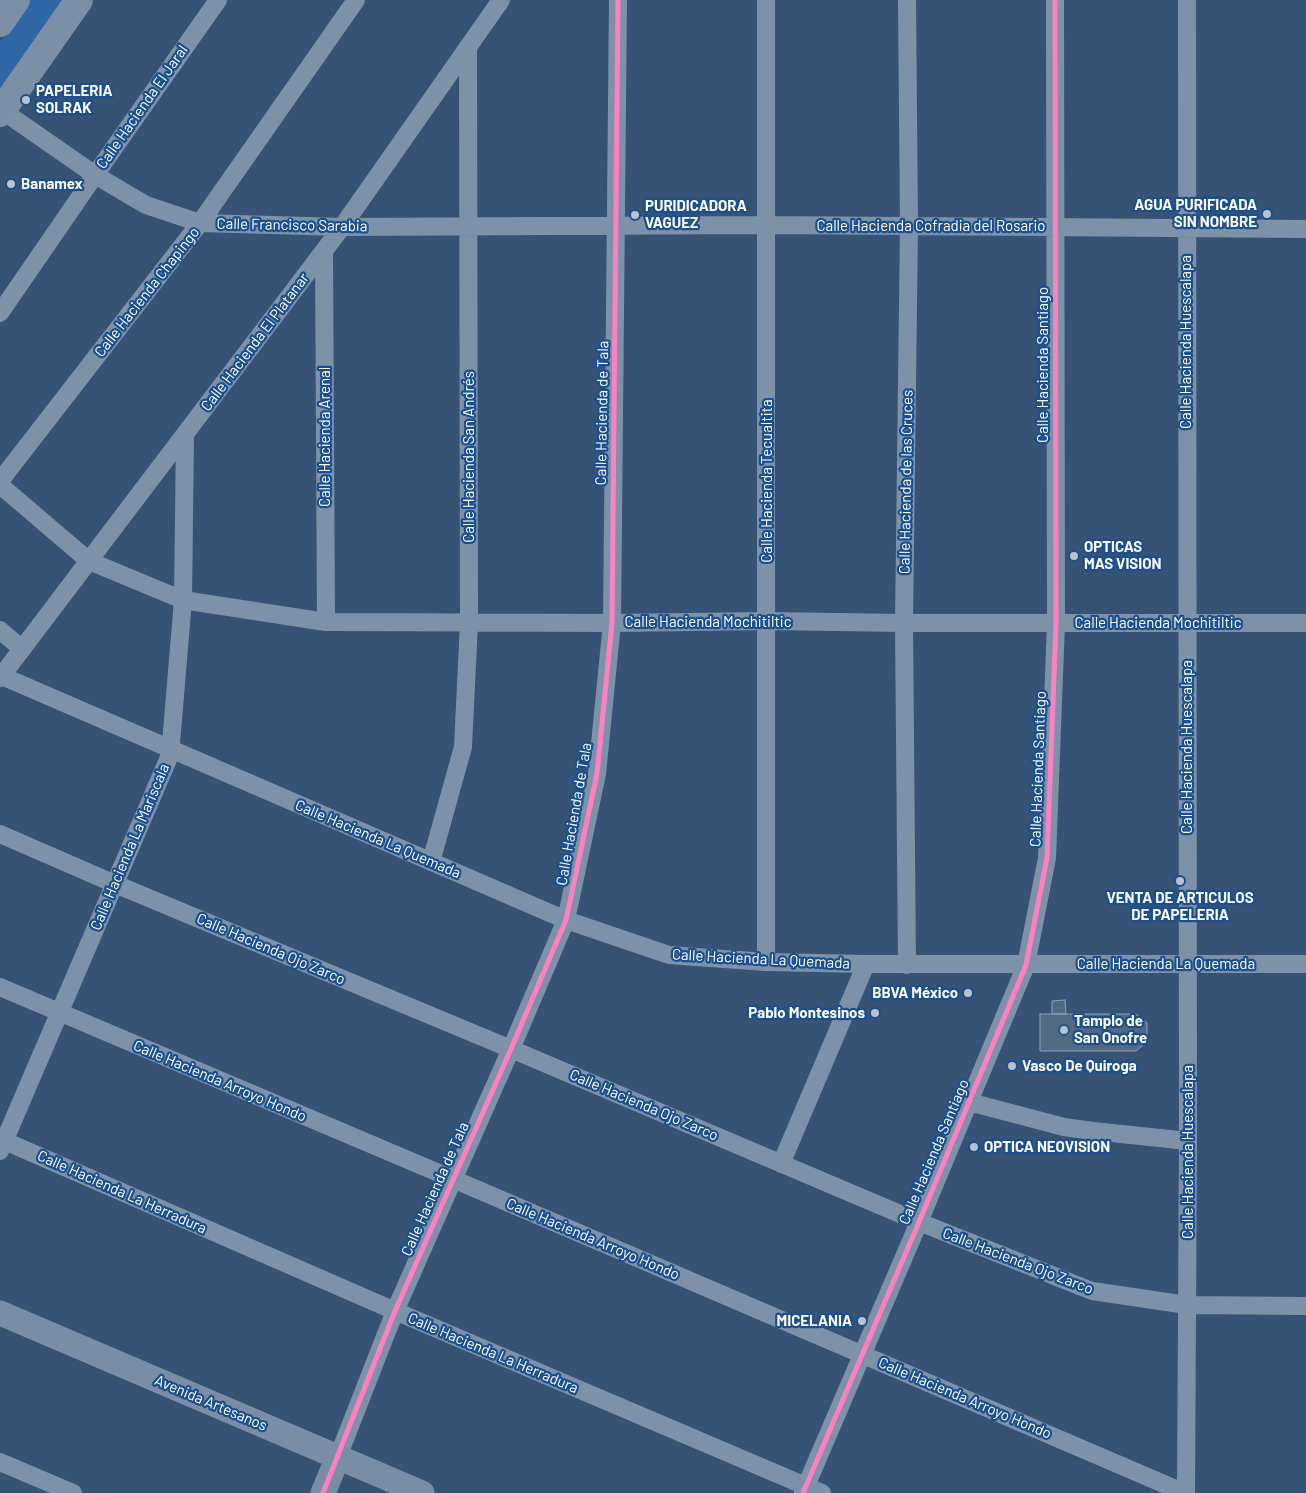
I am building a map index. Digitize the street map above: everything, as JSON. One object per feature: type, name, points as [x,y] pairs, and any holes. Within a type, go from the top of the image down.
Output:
[{"type":"main road","points":[[0,23],[16,0]]},
{"type":"main road","points":[[1,111],[79,0]]},
{"type":"main road","name":"Avenida Artesanos","points":[[0,1313],[422,1493]]},
{"type":"main road","name":"Calle Hacienda de Tala","points":[[323,1493],[338,1457]]},
{"type":"street","name":"Calle Hacienda El Jaral","points":[[0,313],[218,0]]},
{"type":"street","name":"Calle Hacienda Chapingo","points":[[0,482],[200,223],[356,0]]},
{"type":"street","name":"Calle Hacienda El Platanar","points":[[1,677],[342,227],[501,0]]},
{"type":"street","name":"Calle Hacienda de Tala","points":[[338,1457],[395,1311],[512,1048],[566,920],[597,774],[612,623],[618,0]]},
{"type":"street","name":"Calle Hacienda Tecualtita","points":[[766,0],[766,962]]},
{"type":"street","name":"Calle Hacienda de las Cruces","points":[[907,0],[909,226],[904,623],[908,965]]},
{"type":"street","name":"Calle Hacienda Santiago","points":[[805,1490],[1026,965],[1047,858],[1056,623],[1055,0]]},
{"type":"street","name":"Calle Hacienda Huescalapa","points":[[1186,1493],[1188,1141],[1187,0]]},
{"type":"street","name":"Calle Hacienda San Andrés","points":[[431,862],[463,747],[469,623],[468,46]]},
{"type":"street","name":"Calle Francisco Sarabia","points":[[1,111],[95,174],[146,205],[200,223],[342,227],[616,227]]},
{"type":"street","name":"Calle Hacienda Cofradia del Rosario","points":[[616,227],[767,225],[1306,229]]},
{"type":"street","name":"Calle Hacienda Arenal","points":[[324,251],[326,622]]},
{"type":"street","name":"Calle Hacienda La Mariscala","points":[[2,1144],[170,755],[183,600],[185,434]]},
{"type":"street","name":"Calle Hacienda Mochitiltic","points":[[0,485],[89,561],[183,600],[326,622],[1306,623]]},
{"type":"street","points":[[0,630],[22,649]]},
{"type":"street","name":"Calle Hacienda La Quemada","points":[[1,677],[170,748],[566,920],[669,955],[766,962],[908,965],[1306,964]]},
{"type":"street","name":"Calle Hacienda Ojo Zarco","points":[[0,834],[115,884],[512,1048],[919,1222],[1092,1291],[1187,1305],[1306,1306]]},
{"type":"street","points":[[781,1164],[866,964]]},
{"type":"street","name":"Calle Hacienda Arroyo Hondo","points":[[0,987],[1186,1493]]},
{"type":"street","points":[[969,1102],[1064,1127],[1188,1141]]},
{"type":"street","name":"Calle Hacienda La Herradura","points":[[2,1144],[395,1311],[805,1490],[822,1493]]},
{"type":"street","points":[[0,1462],[73,1493]]},
{"type":"shaded area","points":[[30,0],[69,0],[0,94],[0,42]]},
{"type":"building","points":[[1065,1000],[1066,1014],[1052,1014],[1052,1001]]},
{"type":"building","points":[[1040,1014],[1136,1014],[1147,1023],[1147,1041],[1136,1051],[1040,1051]]},
{"type":"cycle path","points":[[323,1493],[395,1311],[566,920],[597,774],[612,623],[618,0]]},
{"type":"cycle path","points":[[803,1493],[1026,965],[1047,858],[1056,623],[1055,0]]},
{"type":"place","name":"PAPELERIA SOLRAK","points":[[26,100]]},
{"type":"place","name":"Banamex","points":[[11,184]]},
{"type":"place","name":"AGUA PURIFICADA SIN NOMBRE","points":[[1267,214]]},
{"type":"place","name":"PURIDICADORA VAGUEZ","points":[[635,215]]},
{"type":"place","name":"OPTICAS MAS VISION","points":[[1074,556]]},
{"type":"place","name":"VENTA DE ARTICULOS DE PAPELERIA","points":[[1180,881]]},
{"type":"place","name":"BBVA México","points":[[968,993]]},
{"type":"place","name":"Pablo Montesinos","points":[[875,1013]]},
{"type":"place","name":"Tamplo de San Onofre","points":[[1064,1030]]},
{"type":"place","name":"Vasco De Quiroga","points":[[1012,1066]]},
{"type":"place","name":"OPTICA NEOVISION","points":[[974,1147]]},
{"type":"place","name":"MICELANIA","points":[[862,1321]]}]
